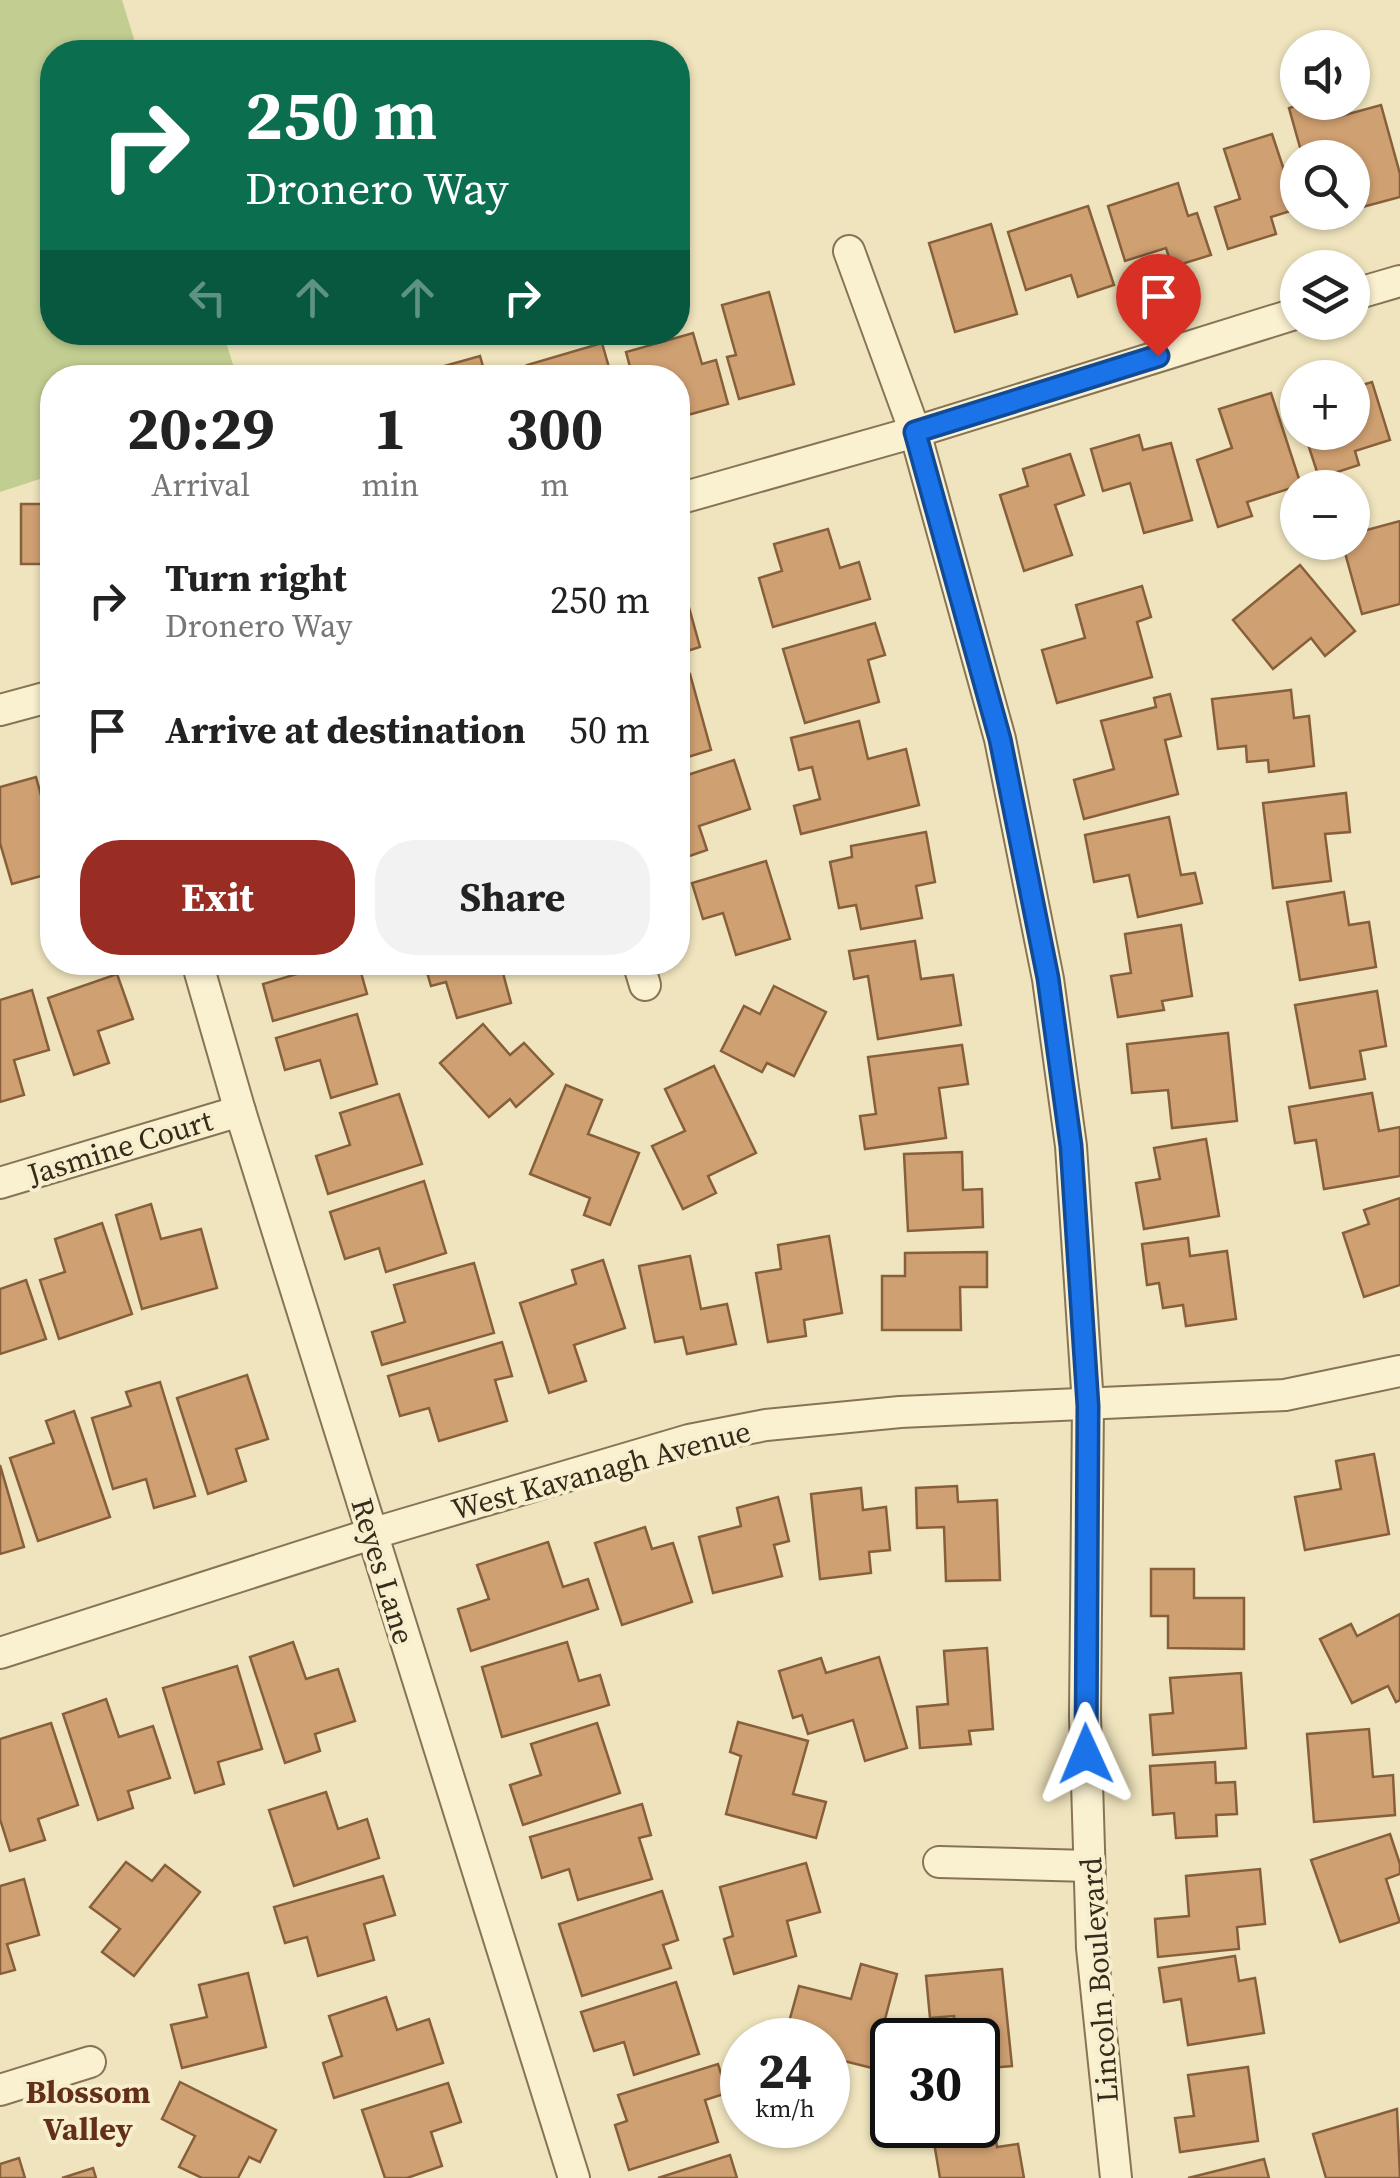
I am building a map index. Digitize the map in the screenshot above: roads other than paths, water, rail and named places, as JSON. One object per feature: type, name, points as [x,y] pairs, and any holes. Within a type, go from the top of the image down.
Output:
[{"type":"street","name":"Lincoln Boulevard","points":[[849,251],[915,432],[1000,739],[1048,978],[1071,1146],[1088,1406],[1085,1716],[1089,1866],[1092,1948],[1116,2178]]},
{"type":"street","points":[[1370,290],[1400,281]]},
{"type":"street","points":[[690,495],[915,432],[1280,318]]},
{"type":"street","points":[[0,710],[40,699]]},
{"type":"street","name":"Reyes Lane","points":[[202,975],[240,1111],[574,2178]]},
{"type":"street","name":"Jasmine Court","points":[[0,1183],[240,1111]]},
{"type":"street","name":"West Kavanagh Avenue","points":[[0,1653],[372,1534],[689,1440],[766,1425],[900,1412],[1284,1395],[1400,1371]]},
{"type":"street","points":[[939,1862],[1089,1866]]},
{"type":"street","points":[[0,2090],[90,2062]]},
{"type":"district","name":"Blossom Valley","points":[[88,2110]]}]
